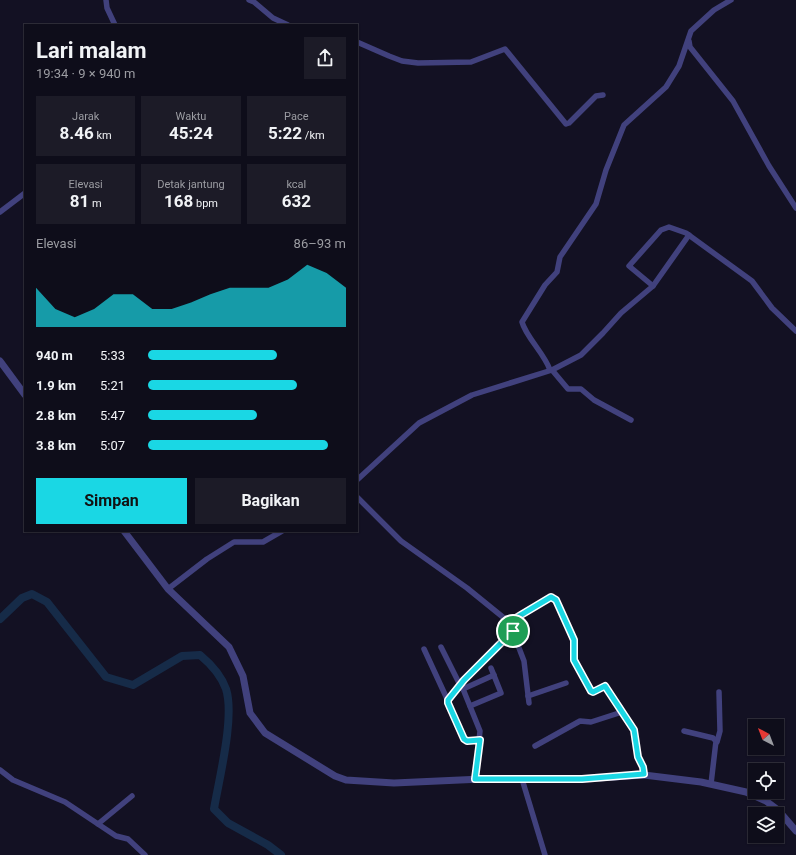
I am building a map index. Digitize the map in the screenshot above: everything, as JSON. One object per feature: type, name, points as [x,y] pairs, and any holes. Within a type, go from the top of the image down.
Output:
[{"type":"street","points":[[106,0],[107,8],[115,24]]},
{"type":"street","points":[[249,0],[254,2],[273,18],[286,24]]},
{"type":"street","points":[[632,420],[594,400],[581,389],[568,389],[551,370],[543,354],[525,329],[522,322],[545,285],[557,272],[560,257],[596,204],[606,170],[624,125],[666,87],[679,66],[692,31],[714,10],[731,0]]},
{"type":"street","points":[[692,31],[689,42],[690,47],[733,101],[769,166],[796,208]]},
{"type":"street","points":[[358,42],[402,61],[418,63],[471,62],[505,49],[566,124],[569,123],[596,96],[603,95]]},
{"type":"street","points":[[0,212],[24,194]]},
{"type":"street","points":[[653,286],[629,266],[664,228],[671,227],[689,236],[752,281],[772,308],[796,331]]},
{"type":"street","points":[[358,479],[419,423],[472,395],[551,370],[580,355],[603,333],[621,312],[653,286],[689,236]]},
{"type":"street","points":[[0,361],[24,394]]},
{"type":"street","points":[[358,498],[401,541],[467,588],[509,622],[524,661],[529,703]]},
{"type":"street","points":[[125,532],[168,589],[229,647],[243,676],[250,713],[265,733],[335,776],[346,780],[394,783],[475,779],[582,779],[644,774],[711,784],[746,792],[766,801],[778,810],[796,831]]},
{"type":"street","points":[[168,589],[207,559],[234,542],[263,542],[280,532]]},
{"type":"street","points":[[509,622],[551,597],[554,597],[574,640],[574,660],[591,691],[593,692],[605,686],[634,730],[638,757],[643,767],[644,774]]},
{"type":"street","points":[[448,701],[497,645],[513,631]]},
{"type":"street","points":[[441,647],[462,686],[480,729],[475,779]]},
{"type":"street","points":[[424,649],[464,739],[467,741],[480,740]]},
{"type":"street","points":[[470,706],[501,693],[491,668]]},
{"type":"street","points":[[462,686],[494,675]]},
{"type":"street","points":[[528,696],[566,683]]},
{"type":"street","points":[[711,784],[716,742],[720,731],[719,692]]},
{"type":"street","points":[[535,746],[580,721],[591,722],[622,712]]},
{"type":"street","points":[[684,731],[713,738],[716,742]]},
{"type":"street","points":[[0,770],[13,780],[65,802],[116,836],[128,839],[145,855]]},
{"type":"street","points":[[522,779],[545,855]]},
{"type":"street","points":[[98,824],[132,796]]},
{"type":"waterway","points":[[0,619],[22,598],[32,594],[47,602],[106,677],[133,685],[182,656],[200,655],[212,666],[222,679],[226,689],[228,701],[229,715],[225,748],[214,809],[228,823],[268,845],[281,855]]},
{"type":"route","points":[[551,597],[554,597],[574,640],[574,660],[591,691],[593,692],[602,686],[605,686],[634,730],[638,757],[643,767],[644,774],[582,779],[475,779],[480,740],[465,741],[448,701],[464,680],[497,645],[513,631],[509,622],[551,597]]}]
